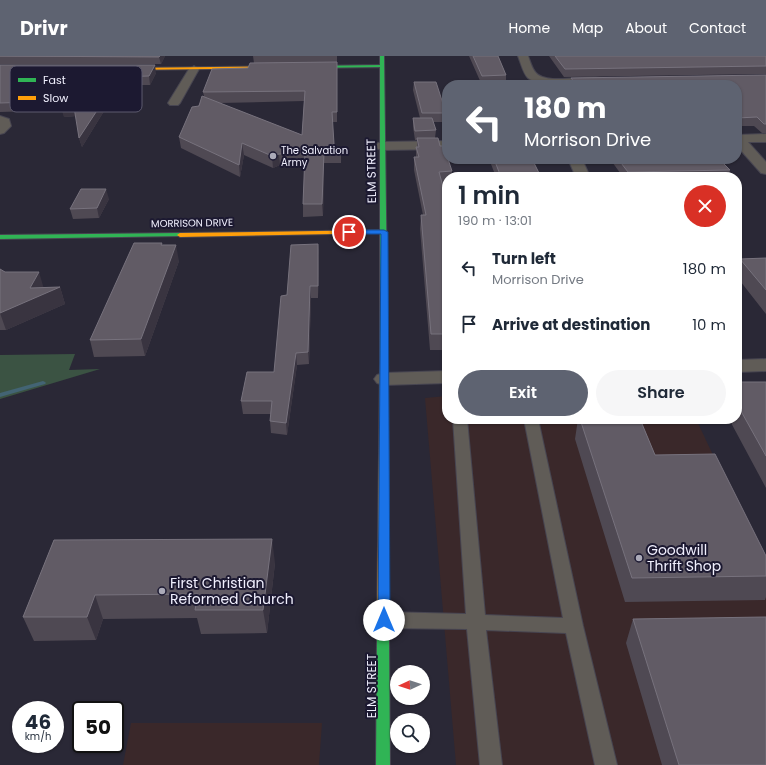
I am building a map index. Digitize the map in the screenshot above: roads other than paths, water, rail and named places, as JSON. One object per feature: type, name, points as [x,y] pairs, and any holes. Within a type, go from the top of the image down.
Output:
[{"type":"main road","name":"ELM STREET","points":[[382,56],[384,232],[383,765]]},
{"type":"main road","points":[[142,69],[382,66]]},
{"type":"main road","name":"MORRISON DRIVE","points":[[0,237],[384,232]]},
{"type":"street","points":[[523,56],[531,75],[543,80]]},
{"type":"street","points":[[174,103],[194,68]]},
{"type":"street","points":[[0,120],[5,122],[5,126],[0,130]]},
{"type":"street","points":[[742,138],[766,138]]},
{"type":"street","points":[[742,143],[766,170]]},
{"type":"street","points":[[383,146],[442,145]]},
{"type":"street","points":[[742,366],[766,365]]},
{"type":"street","points":[[384,379],[442,377]]},
{"type":"lane","points":[[460,424],[476,622],[491,765]]},
{"type":"lane","points":[[533,424],[574,626],[606,765]]},
{"type":"lane","points":[[384,620],[574,626]]},
{"type":"waterway","points":[[0,395],[43,383]]},
{"type":"place","name":"The Salvation Army","points":[[273,156]]},
{"type":"place","name":"Goodwill Thrift Shop","points":[[639,558]]},
{"type":"place","name":"First Christian Reformed Church","points":[[162,591]]}]
